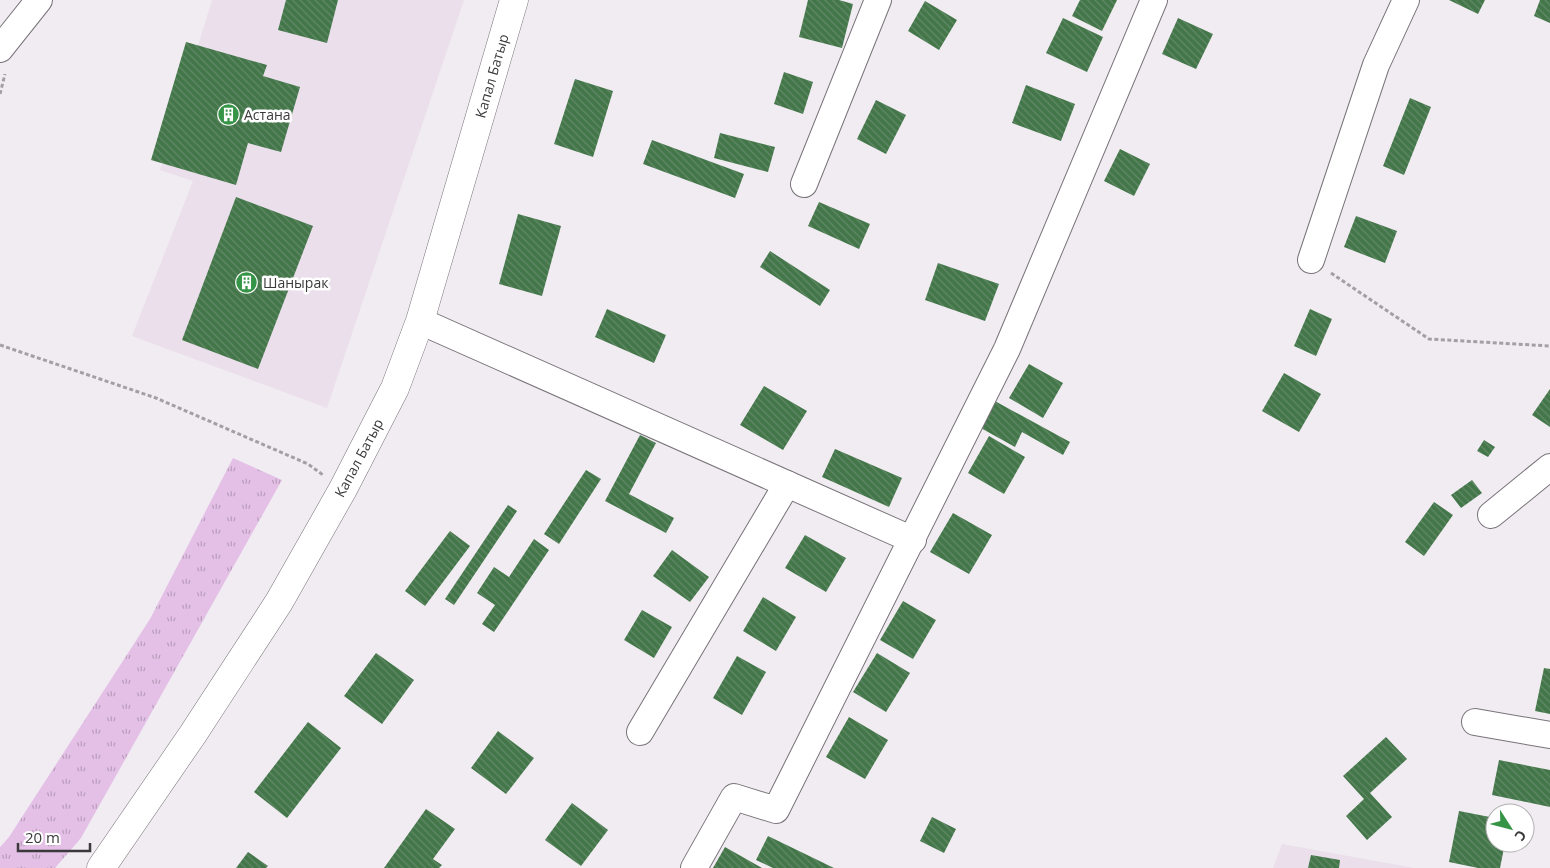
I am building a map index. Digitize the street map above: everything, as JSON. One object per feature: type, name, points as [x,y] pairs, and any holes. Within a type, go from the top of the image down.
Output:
[{"type":"main road","name":"Капал Батыр","points":[[101,868],[193,734],[273,610],[343,489],[395,388],[420,321],[514,0]]},
{"type":"street","points":[[0,49],[40,0]]},
{"type":"street","points":[[804,184],[878,0]]},
{"type":"street","points":[[694,868],[734,797],[776,810],[1008,349],[1154,0]]},
{"type":"street","points":[[1310,260],[1376,65],[1406,0]]},
{"type":"street","points":[[420,321],[913,540]]},
{"type":"street","points":[[1490,515],[1550,467]]},
{"type":"street","points":[[640,732],[787,484]]},
{"type":"street","points":[[1475,722],[1550,735]]},
{"type":"path","points":[[1310,260],[1429,339],[1550,346]]},
{"type":"path","points":[[0,345],[156,398],[308,464],[343,489]]},
{"type":"shaded area","points":[[212,0],[464,0],[327,408],[132,336],[193,181],[160,170]]},
{"type":"shaded area","points":[[1282,844],[1414,868],[1273,868]]},
{"type":"green space","points":[[233,458],[282,480],[81,838],[55,868],[0,868],[0,847],[9,837],[150,619]]},
{"type":"building","points":[[286,0],[338,0],[327,43],[278,30]]},
{"type":"building","points":[[808,0],[839,0],[853,4],[842,48],[799,37]]},
{"type":"building","points":[[1080,0],[1117,0],[1102,31],[1072,16]]},
{"type":"building","points":[[1449,0],[1485,0],[1478,14]]},
{"type":"building","points":[[1540,0],[1550,0],[1550,23],[1534,16]]},
{"type":"building","points":[[925,1],[957,20],[939,50],[908,31]]},
{"type":"building","points":[[1063,18],[1103,37],[1087,72],[1046,53]]},
{"type":"building","points":[[1178,18],[1213,34],[1196,69],[1162,54]]},
{"type":"building","name":"Астана","points":[[186,42],[267,65],[263,76],[300,87],[281,152],[248,143],[236,185],[151,160]]},
{"type":"building","points":[[784,72],[813,82],[803,114],[774,104]]},
{"type":"building","points":[[575,79],[613,91],[593,157],[554,144]]},
{"type":"building","points":[[1026,85],[1075,104],[1061,141],[1012,123]]},
{"type":"building","points":[[1410,98],[1431,107],[1404,175],[1383,166]]},
{"type":"building","points":[[876,100],[906,115],[886,154],[857,139]]},
{"type":"building","points":[[720,133],[775,147],[768,172],[714,158]]},
{"type":"building","points":[[652,140],[744,174],[735,198],[643,164]]},
{"type":"building","points":[[1120,149],[1150,164],[1134,196],[1104,181]]},
{"type":"building","name":"Шанырак","points":[[236,197],[313,226],[258,369],[182,340]]},
{"type":"building","points":[[819,202],[870,224],[859,249],[808,226]]},
{"type":"building","points":[[518,214],[561,226],[542,296],[499,284]]},
{"type":"building","points":[[1356,216],[1397,231],[1385,263],[1344,247]]},
{"type":"building","points":[[770,251],[830,290],[820,306],[760,267]]},
{"type":"building","points":[[938,263],[999,284],[985,321],[925,300]]},
{"type":"building","points":[[607,309],[666,335],[654,363],[595,337]]},
{"type":"building","points":[[1310,309],[1332,319],[1316,356],[1294,346]]},
{"type":"building","points":[[1029,364],[1063,383],[1043,418],[1009,398]]},
{"type":"building","points":[[1284,373],[1321,394],[1299,432],[1262,411]]},
{"type":"building","points":[[764,386],[807,411],[783,450],[740,425]]},
{"type":"building","points":[[1550,389],[1550,427],[1532,415]]},
{"type":"building","points":[[993,400],[1070,442],[1063,455],[1022,432],[1015,447],[979,427]]},
{"type":"building","points":[[640,435],[656,443],[629,494],[674,518],[666,533],[605,501]]},
{"type":"building","points":[[989,436],[1025,457],[1004,494],[968,473]]},
{"type":"building","points":[[1484,440],[1495,447],[1488,457],[1477,451]]},
{"type":"building","points":[[835,449],[902,478],[889,507],[822,477]]},
{"type":"building","points":[[586,470],[601,479],[559,544],[544,534]]},
{"type":"building","points":[[1472,480],[1482,493],[1461,508],[1451,495]]},
{"type":"building","points":[[1434,502],[1453,515],[1424,556],[1405,542]]},
{"type":"building","points":[[508,505],[517,511],[454,605],[445,599]]},
{"type":"building","points":[[953,513],[992,535],[969,574],[930,552]]},
{"type":"building","points":[[450,531],[470,546],[425,606],[405,591]]},
{"type":"building","points":[[805,535],[846,558],[826,592],[785,568]]},
{"type":"building","points":[[534,539],[549,550],[494,632],[482,624],[495,605],[477,593],[494,567],[509,577]]},
{"type":"building","points":[[672,550],[709,577],[690,602],[653,576]]},
{"type":"building","points":[[763,597],[796,617],[776,651],[743,631]]},
{"type":"building","points":[[903,601],[936,620],[913,659],[880,640]]},
{"type":"building","points":[[642,610],[672,627],[654,658],[624,640]]},
{"type":"building","points":[[376,653],[414,680],[382,724],[344,696]]},
{"type":"building","points":[[877,653],[910,673],[886,712],[853,692]]},
{"type":"building","points":[[737,656],[766,672],[742,715],[713,698]]},
{"type":"building","points":[[1544,668],[1550,669],[1550,714],[1535,711]]},
{"type":"building","points":[[849,717],[888,740],[865,779],[826,757]]},
{"type":"building","points":[[308,722],[341,748],[287,818],[254,792]]},
{"type":"building","points":[[498,731],[534,758],[506,794],[471,768]]},
{"type":"building","points":[[1386,737],[1407,759],[1370,793],[1392,817],[1367,840],[1346,816],[1364,799],[1343,776]]},
{"type":"building","points":[[1499,760],[1550,770],[1550,807],[1492,795]]},
{"type":"building","points":[[572,803],[608,830],[581,866],[545,840]]},
{"type":"building","points":[[426,809],[455,829],[433,859],[442,865],[439,868],[384,868]]},
{"type":"building","points":[[1459,811],[1485,816],[1485,853],[1503,853],[1500,868],[1478,868],[1449,862]]},
{"type":"building","points":[[932,817],[956,829],[944,853],[920,841]]},
{"type":"building","points":[[768,836],[834,868],[773,868],[756,860]]},
{"type":"building","points":[[725,847],[762,868],[713,868]]},
{"type":"building","points":[[248,852],[268,866],[266,868],[236,868]]},
{"type":"building","points":[[1311,855],[1340,860],[1339,868],[1308,868]]},
{"type":"place","name":"Астана","points":[[228,115]]},
{"type":"place","name":"Шанырак","points":[[247,283]]}]
